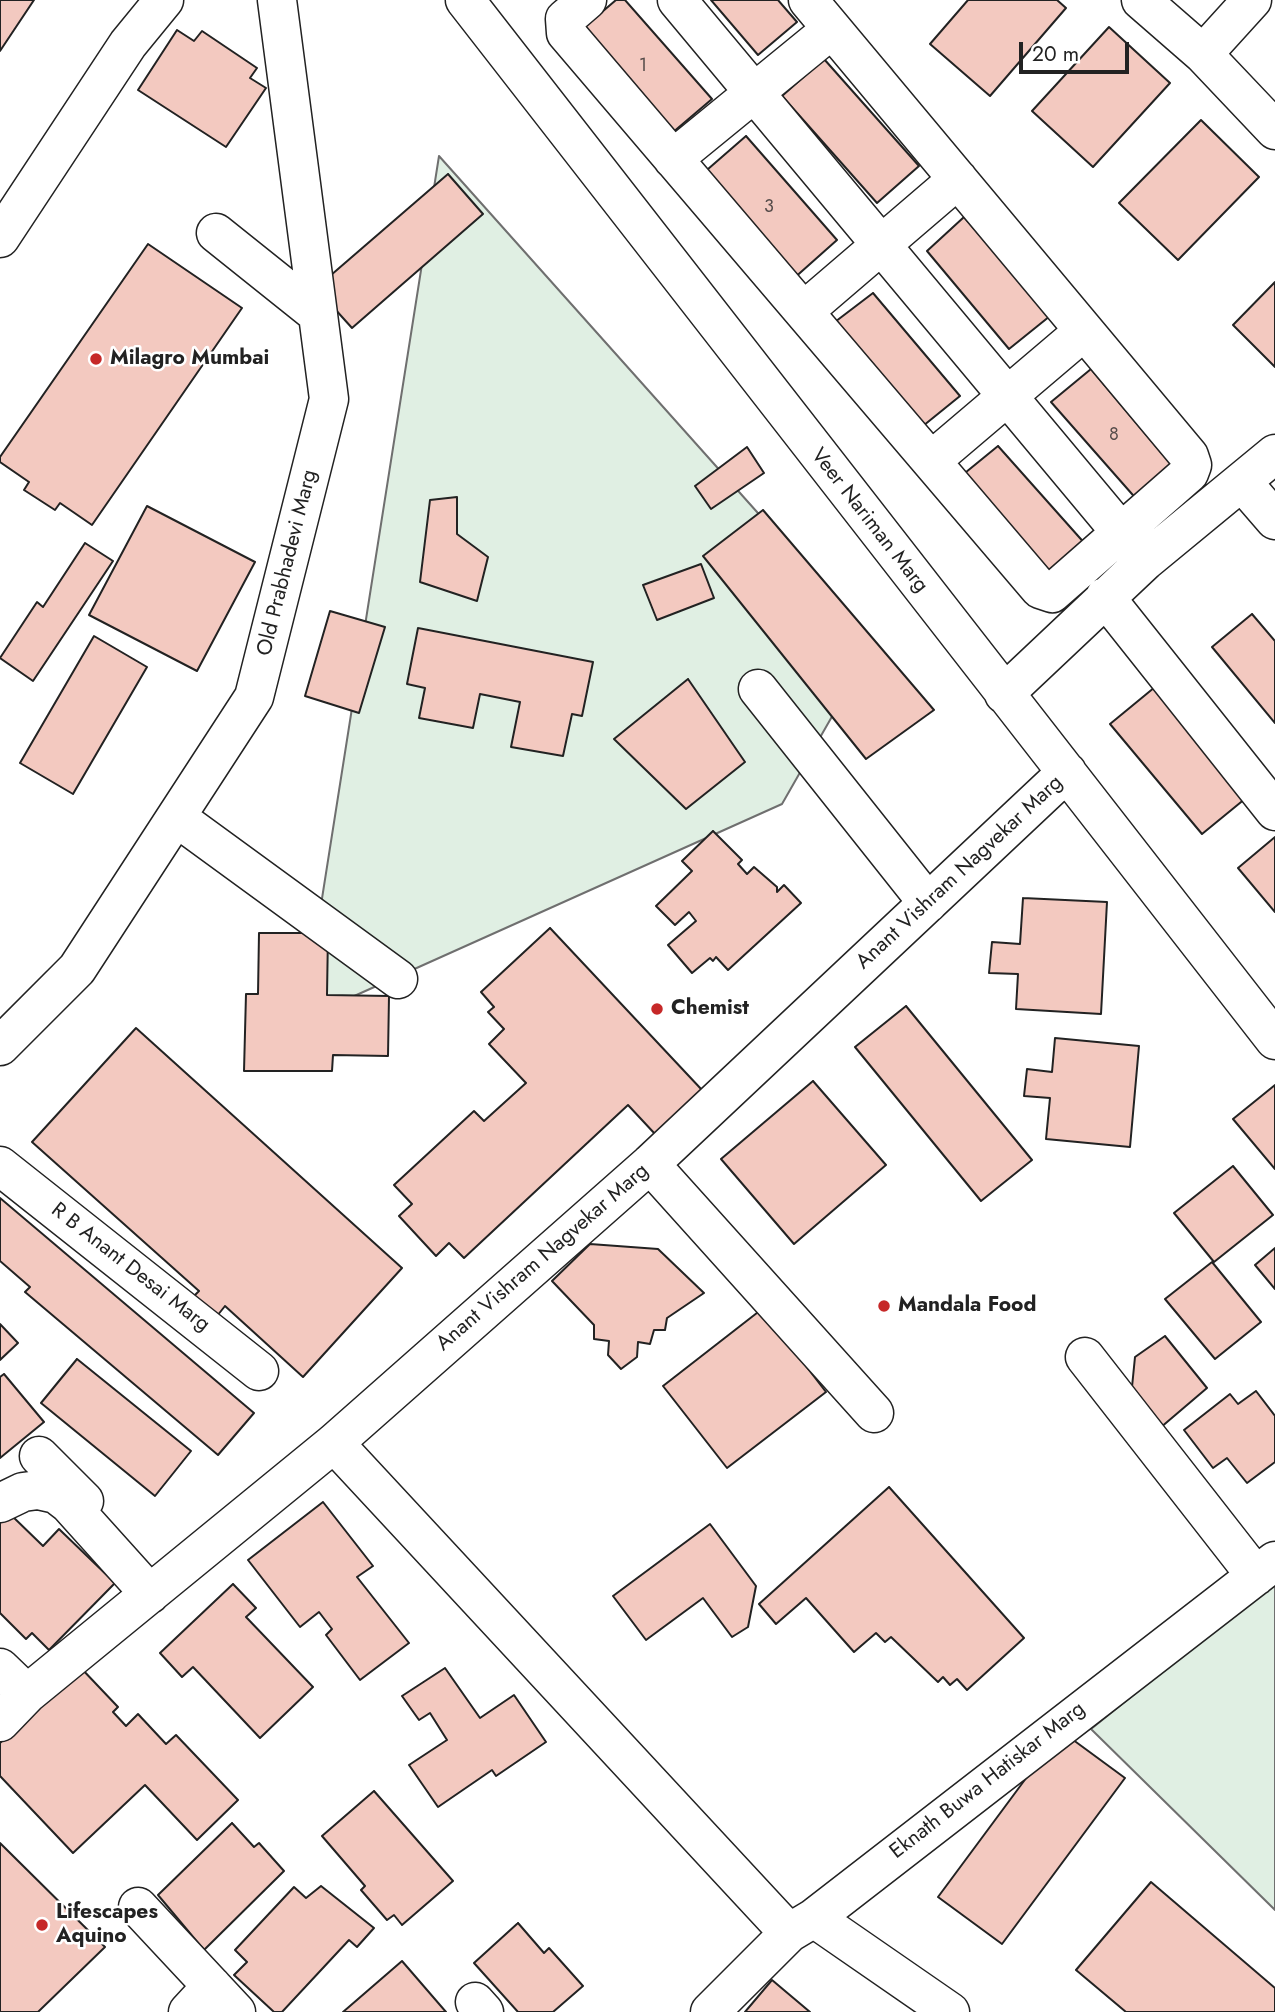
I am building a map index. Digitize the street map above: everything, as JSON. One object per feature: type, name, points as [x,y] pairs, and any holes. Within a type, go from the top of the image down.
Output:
[{"type":"street","points":[[0,238],[128,44],[164,0]]},
{"type":"street","name":"Old Prabhadevi Marg","points":[[0,1046],[77,968],[254,697],[329,399],[277,0]]},
{"type":"street","name":"Veer Nariman Marg","points":[[465,0],[1275,1040]]},
{"type":"street","points":[[587,0],[565,19],[566,33],[1045,593],[1059,590],[1243,483],[1275,454]]},
{"type":"street","points":[[677,0],[1133,548]]},
{"type":"street","points":[[808,0],[1189,456],[1192,465],[1189,473],[1133,548],[1105,597],[1004,694]]},
{"type":"street","points":[[1141,0],[1203,54],[1275,130]]},
{"type":"street","points":[[1203,54],[1252,0]]},
{"type":"street","points":[[673,159],[832,29]]},
{"type":"street","points":[[804,311],[958,179]]},
{"type":"street","points":[[216,233],[316,313]]},
{"type":"street","points":[[931,461],[1084,331]]},
{"type":"street","points":[[1243,483],[1275,520]]},
{"type":"street","points":[[1105,597],[1275,811]]},
{"type":"street","points":[[758,690],[928,903]]},
{"type":"street","name":"Anant Vishram Nagvekar Marg","points":[[0,1721],[27,1694],[334,1443],[650,1164],[1067,772]]},
{"type":"street","points":[[176,817],[398,979]]},
{"type":"street","points":[[650,1164],[874,1413]]},
{"type":"street","name":"R B Anant Desai Marg","points":[[0,1166],[259,1371]]},
{"type":"street","points":[[1084,1357],[1266,1568]]},
{"type":"street","points":[[334,1443],[801,1925],[950,2012]]},
{"type":"street","points":[[39,1457],[157,1588]]},
{"type":"street","points":[[0,1503],[23,1492],[38,1490],[56,1494],[157,1588]]},
{"type":"street","name":"Eknath Buwa Hatiskar Marg","points":[[710,2012],[801,1925],[1266,1568]]},
{"type":"street","points":[[0,1668],[27,1694]]},
{"type":"street","points":[[138,1906],[212,2003]]},
{"type":"green space","points":[[439,156],[874,643],[782,804],[303,1019]]},
{"type":"green space","points":[[1275,1581],[1275,1910],[1091,1729]]},
{"type":"building","points":[[0,0],[34,0],[0,51]]},
{"type":"building","points":[[616,0],[625,0],[712,99],[665,139],[575,35]]},
{"type":"building","points":[[711,0],[778,0],[797,22],[758,55]]},
{"type":"building","points":[[968,0],[1057,0],[1066,8],[990,96],[930,44]]},
{"type":"building","points":[[1109,27],[1170,83],[1093,167],[1032,111]]},
{"type":"building","points":[[177,30],[194,41],[202,31],[257,68],[250,78],[266,88],[226,147],[138,90]]},
{"type":"building","points":[[824,59],[919,166],[877,203],[782,96]]},
{"type":"building","points":[[1201,120],[1259,177],[1178,260],[1119,203]]},
{"type":"building","points":[[746,136],[837,240],[792,280],[700,176]]},
{"type":"building","points":[[448,174],[483,214],[352,328],[316,288]]},
{"type":"building","points":[[964,217],[1050,316],[1009,349],[927,251]]},
{"type":"building","points":[[148,244],[242,308],[92,525],[60,503],[55,510],[24,490],[29,482],[0,462],[0,457]]},
{"type":"building","points":[[1275,282],[1275,367],[1233,325]]},
{"type":"building","points":[[873,293],[960,396],[918,430],[827,328]]},
{"type":"building","points":[[1091,369],[1176,470],[1139,502],[1051,402]]},
{"type":"building","points":[[998,446],[1087,546],[1050,583],[960,477]]},
{"type":"building","points":[[747,447],[764,473],[711,509],[695,486]]},
{"type":"building","points":[[457,497],[457,534],[488,557],[477,601],[420,582],[430,500]]},
{"type":"building","points":[[147,506],[255,562],[197,671],[89,615]]},
{"type":"building","points":[[763,510],[934,710],[866,759],[703,556]]},
{"type":"building","points":[[85,543],[113,561],[33,681],[0,658],[37,602],[43,607]]},
{"type":"building","points":[[701,564],[714,598],[657,620],[643,585]]},
{"type":"building","points":[[330,611],[385,627],[359,713],[305,696]]},
{"type":"building","points":[[1252,614],[1275,641],[1275,723],[1212,647]]},
{"type":"building","points":[[418,628],[593,662],[582,716],[572,714],[563,756],[511,747],[520,702],[480,694],[473,728],[419,718],[425,688],[407,684]]},
{"type":"building","points":[[94,636],[147,667],[73,794],[20,763]]},
{"type":"building","points":[[688,679],[745,762],[686,809],[614,739]]},
{"type":"building","points":[[1155,687],[1246,798],[1202,834],[1110,724]]},
{"type":"building","points":[[713,831],[742,860],[738,864],[747,874],[754,867],[777,887],[777,892],[784,885],[801,903],[728,970],[716,957],[713,961],[710,958],[692,973],[668,945],[696,921],[689,912],[675,925],[656,906],[692,871],[682,861]]},
{"type":"building","points":[[1275,837],[1275,912],[1238,868]]},
{"type":"building","points":[[1023,898],[1107,902],[1101,1014],[1016,1009],[1018,974],[989,973],[992,942],[1020,944]]},
{"type":"building","points":[[550,928],[702,1090],[655,1134],[628,1105],[464,1258],[449,1243],[436,1256],[399,1216],[412,1204],[394,1185],[474,1111],[484,1121],[526,1083],[489,1044],[504,1029],[488,1012],[494,1007],[481,992]]},
{"type":"building","points":[[259,933],[328,933],[327,995],[389,996],[388,1056],[333,1055],[332,1071],[244,1071],[246,994],[258,994]]},
{"type":"building","points":[[906,1006],[1032,1160],[981,1201],[855,1047]]},
{"type":"building","points":[[136,1028],[402,1268],[303,1377],[225,1306],[217,1316],[194,1296],[199,1291],[32,1142]]},
{"type":"building","points":[[1055,1038],[1139,1046],[1130,1147],[1046,1139],[1050,1098],[1024,1096],[1027,1069],[1052,1072]]},
{"type":"building","points":[[813,1081],[886,1165],[794,1244],[721,1159]]},
{"type":"building","points":[[1275,1085],[1275,1169],[1233,1119]]},
{"type":"building","points":[[1233,1166],[1273,1215],[1214,1262],[1174,1213]]},
{"type":"building","points":[[0,1198],[254,1413],[218,1455],[25,1292],[30,1287],[0,1261]]},
{"type":"building","points":[[590,1244],[658,1249],[704,1293],[667,1318],[665,1330],[654,1330],[650,1344],[638,1342],[637,1357],[621,1369],[608,1355],[609,1341],[594,1339],[594,1325],[552,1281]]},
{"type":"building","points":[[1275,1248],[1275,1289],[1255,1265]]},
{"type":"building","points":[[1212,1262],[1261,1322],[1215,1359],[1165,1299]]},
{"type":"building","points":[[762,1309],[826,1392],[727,1468],[663,1386]]},
{"type":"building","points":[[0,1324],[18,1343],[0,1360]]},
{"type":"building","points":[[1165,1336],[1207,1388],[1153,1434],[1130,1407],[1135,1357]]},
{"type":"building","points":[[77,1359],[191,1451],[155,1496],[41,1403]]},
{"type":"building","points":[[4,1374],[44,1422],[0,1458],[0,1377]]},
{"type":"building","points":[[1256,1391],[1275,1416],[1275,1462],[1247,1483],[1227,1458],[1213,1468],[1184,1430],[1230,1394],[1238,1404]]},
{"type":"building","points":[[889,1487],[1024,1638],[967,1690],[957,1679],[950,1685],[943,1677],[938,1682],[891,1637],[885,1642],[876,1633],[854,1652],[806,1598],[776,1624],[759,1604]]},
{"type":"building","points":[[323,1502],[373,1566],[357,1577],[409,1643],[360,1680],[326,1635],[332,1629],[319,1612],[300,1627],[248,1560]]},
{"type":"building","points":[[9,1513],[43,1546],[59,1529],[115,1583],[49,1650],[32,1633],[26,1639],[0,1613],[0,1522]]},
{"type":"building","points":[[710,1524],[756,1586],[748,1627],[732,1637],[703,1598],[646,1640],[613,1596]]},
{"type":"building","points":[[233,1584],[256,1608],[246,1617],[313,1687],[260,1738],[193,1667],[182,1677],[160,1653]]},
{"type":"building","points":[[80,1667],[118,1707],[113,1712],[126,1726],[138,1714],[166,1744],[176,1735],[238,1800],[197,1840],[145,1785],[73,1853],[0,1776],[0,1743]]},
{"type":"building","points":[[445,1668],[480,1718],[514,1695],[546,1742],[496,1776],[492,1770],[438,1807],[409,1765],[447,1740],[430,1713],[419,1720],[402,1696]]},
{"type":"building","points":[[1061,1731],[1125,1778],[1002,1944],[938,1897]]},
{"type":"building","points":[[374,1791],[453,1881],[402,1925],[394,1915],[387,1920],[361,1890],[365,1886],[322,1836]]},
{"type":"building","points":[[232,1823],[254,1847],[259,1843],[284,1871],[204,1950],[158,1895]]},
{"type":"building","name":"Lifescapes Aquino","points":[[0,1843],[105,1947],[38,2012],[0,2012]]},
{"type":"building","points":[[1151,1882],[1275,1988],[1275,2012],[1126,2012],[1076,1970]]},
{"type":"building","points":[[321,1886],[374,1928],[357,1947],[349,1940],[282,2012],[274,2012],[234,1975],[247,1962],[235,1950],[294,1887],[306,1898]]},
{"type":"building","points":[[518,1923],[544,1953],[549,1948],[583,1986],[553,2012],[518,2012],[474,1963]]},
{"type":"building","points":[[402,1961],[446,2012],[343,2012]]},
{"type":"building","points":[[772,1980],[810,2012],[745,2012]]},
{"type":"place","name":"Milagro Mumbai","points":[[96,359]]},
{"type":"place","name":"Chemist","points":[[657,1009]]},
{"type":"place","name":"Mandala Food","points":[[884,1306]]},
{"type":"place","name":"Lifescapes Aquino","points":[[42,1925]]}]
